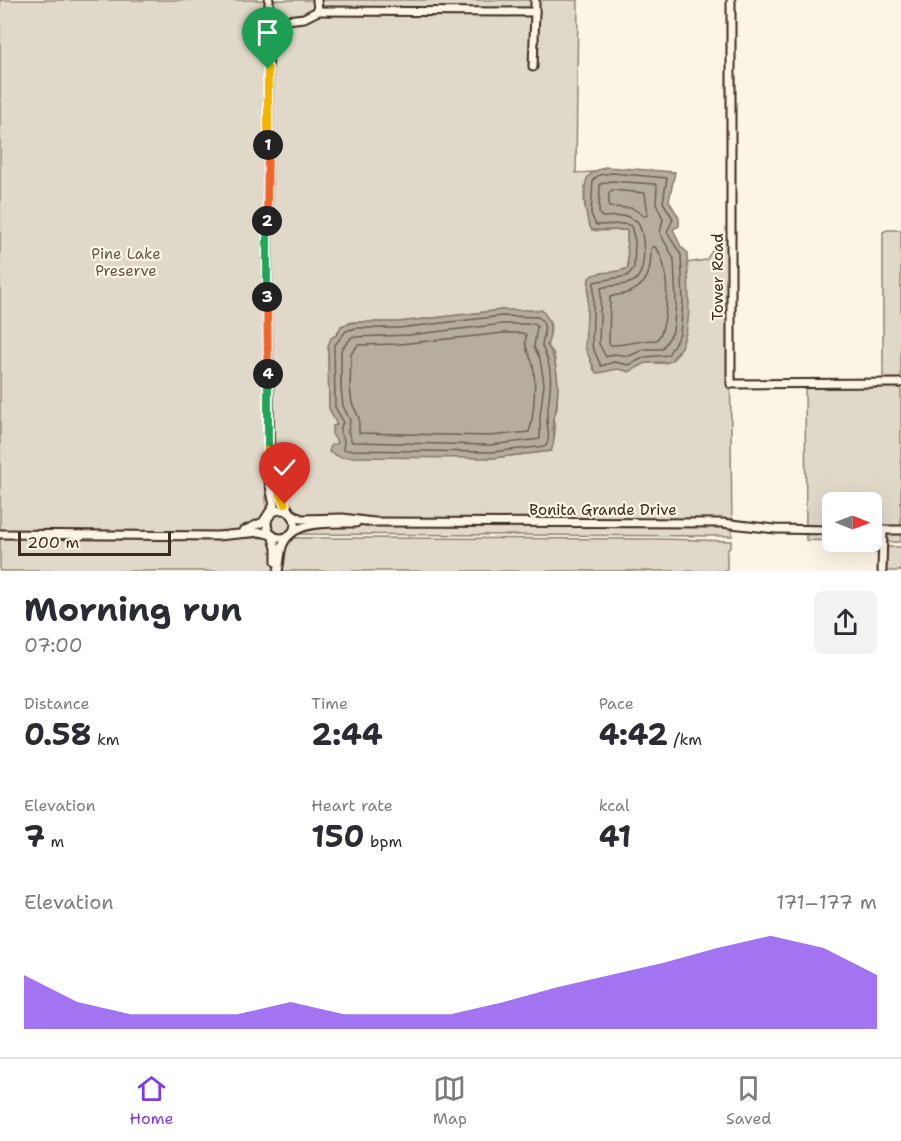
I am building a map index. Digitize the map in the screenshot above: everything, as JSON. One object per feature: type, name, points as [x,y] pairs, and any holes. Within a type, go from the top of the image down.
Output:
[{"type":"street","points":[[269,0],[268,380],[270,463],[280,496],[295,524],[282,546],[277,571]]},
{"type":"street","points":[[318,0],[318,11]]},
{"type":"street","points":[[533,67],[535,0]]},
{"type":"street","name":"Tower Road","points":[[731,0],[731,384],[901,383]]},
{"type":"street","points":[[269,22],[304,18],[318,11],[535,12]]},
{"type":"street","points":[[268,380],[263,454],[274,501],[267,527],[272,535],[277,571]]},
{"type":"street","points":[[215,536],[249,530],[280,509],[291,513]]},
{"type":"street","name":"Bonita Grande Drive","points":[[291,513],[301,519],[343,518],[373,522]]},
{"type":"street","name":"Bonita Grande Drive","points":[[288,536],[315,524],[373,522],[722,523],[775,529],[822,530]]},
{"type":"street","points":[[882,571],[883,530],[901,530]]},
{"type":"street","points":[[0,534],[215,536],[261,532],[280,538],[288,536]]},
{"type":"green space","name":"Pine Lake Preserve","points":[[0,0],[266,0],[266,534],[0,531]]},
{"type":"green space","points":[[272,0],[578,0],[576,173],[593,172],[586,185],[584,202],[588,218],[596,231],[627,230],[628,268],[589,278],[586,347],[594,370],[597,371],[620,367],[627,370],[647,363],[665,363],[675,358],[681,348],[687,319],[687,263],[706,260],[721,238],[729,240],[732,536],[272,534]],"holes":[[[502,310],[544,314],[550,325],[547,345],[554,354],[558,383],[557,409],[553,417],[555,432],[551,451],[492,458],[334,445],[338,444],[332,430],[333,426],[337,425],[329,408],[328,353],[341,326],[352,322],[399,322]]]},
{"type":"green space","points":[[887,230],[901,230],[901,542],[882,542],[882,492],[822,492],[822,541],[806,540],[805,384],[883,386],[883,232]]},
{"type":"green space","points":[[0,537],[663,539],[731,541],[731,546],[727,551],[727,571],[0,571]]},
{"type":"green space","points":[[882,547],[901,547],[901,571],[882,571],[882,554],[870,552],[882,552]]},
{"type":"water","points":[[605,167],[675,172],[669,201],[679,218],[679,226],[673,229],[681,247],[687,252],[689,310],[684,339],[678,352],[669,362],[646,363],[629,372],[617,369],[596,373],[585,347],[589,278],[593,275],[628,268],[627,230],[592,230],[586,212],[585,196],[588,177]]},
{"type":"water","points":[[502,310],[542,310],[548,319],[550,331],[547,345],[554,359],[558,385],[553,418],[554,442],[551,451],[493,458],[340,457],[329,452],[331,445],[338,443],[332,434],[333,426],[337,425],[329,408],[328,346],[331,338],[338,334],[341,326],[356,322],[399,322]]},
{"type":"route","points":[[268,69],[268,451],[274,480],[285,504]]}]
